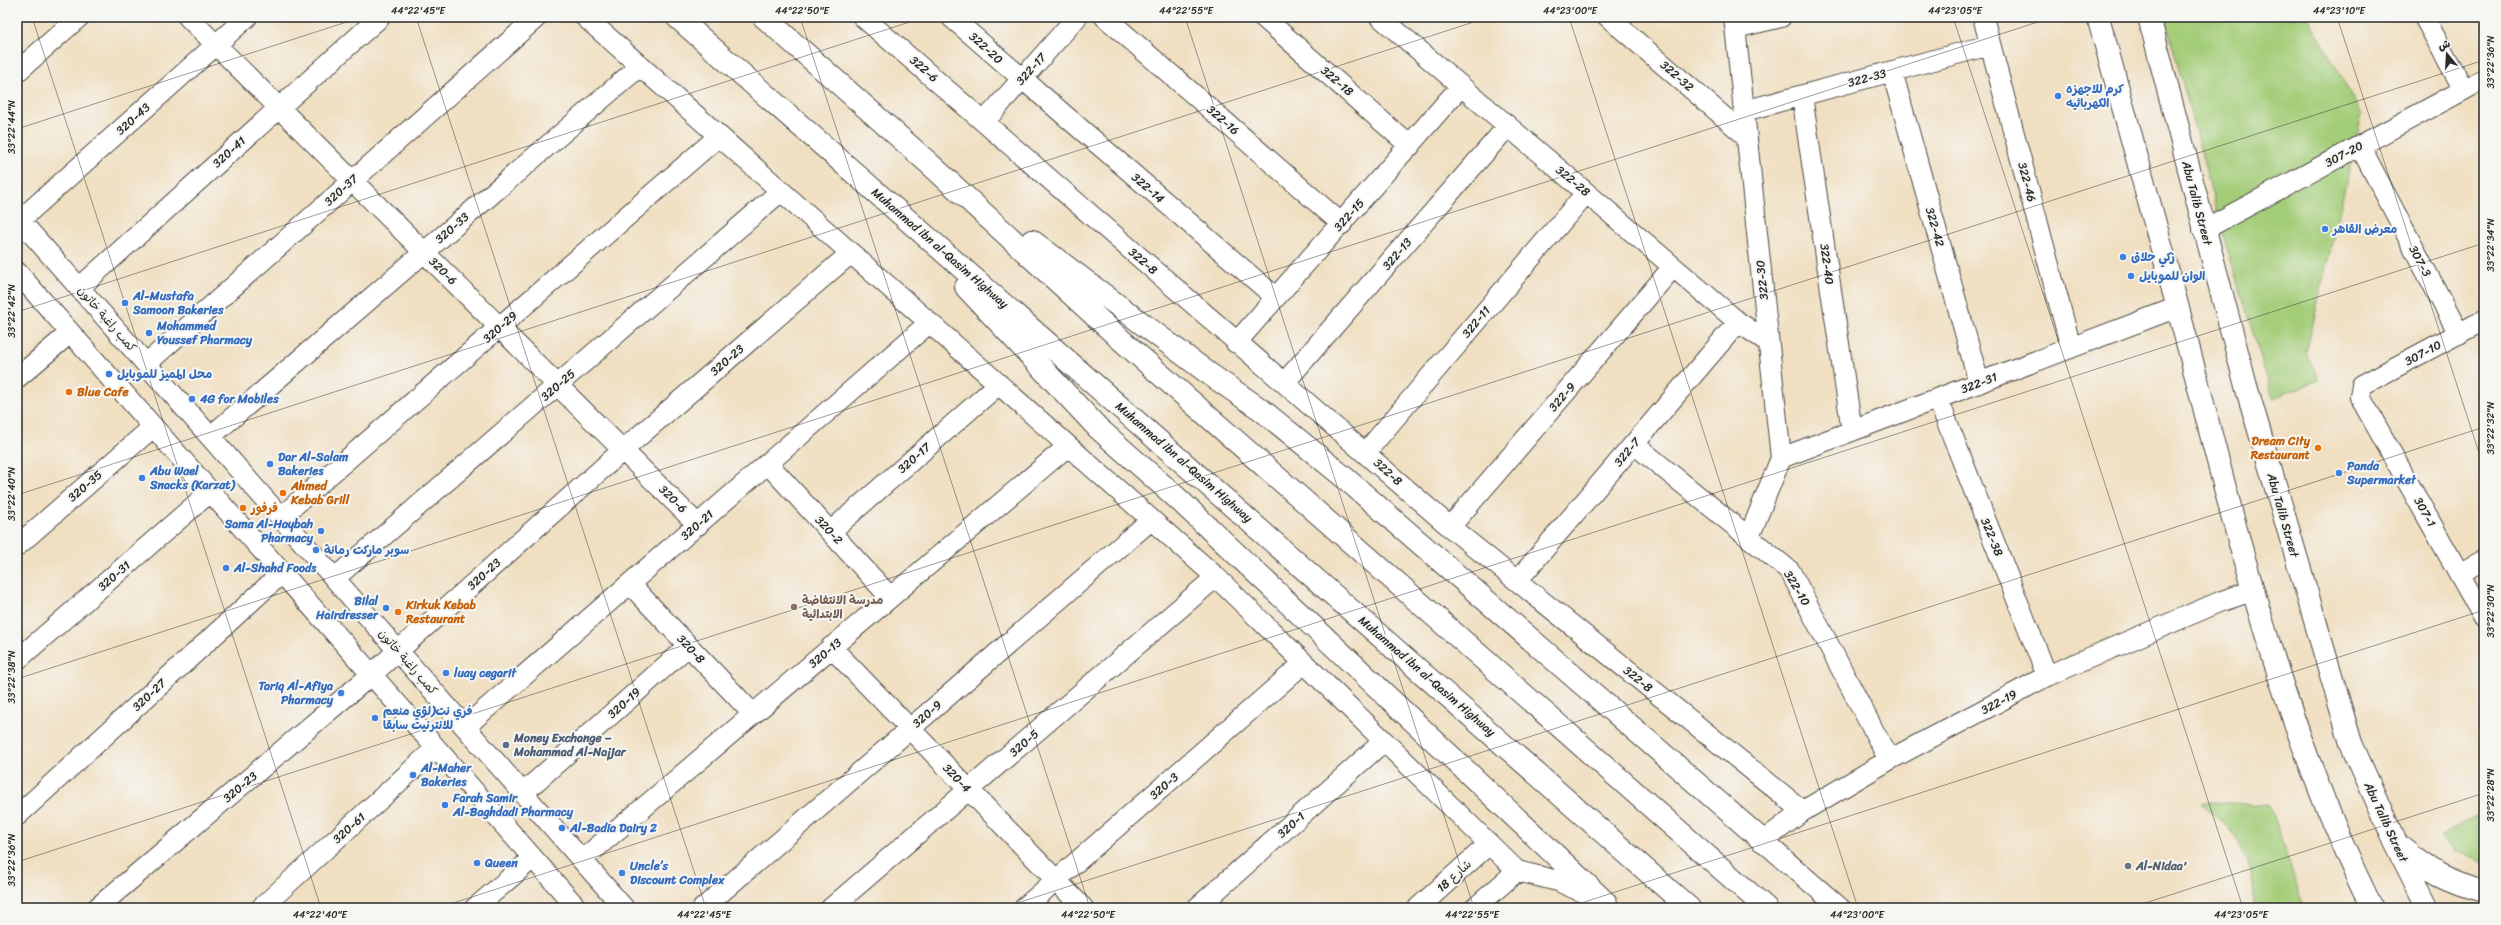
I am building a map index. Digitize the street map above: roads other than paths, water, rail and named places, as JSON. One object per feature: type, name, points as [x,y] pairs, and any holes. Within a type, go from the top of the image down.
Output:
[{"type":"main road","name":"Muhammad ibn al-Qasim Highway","points":[[677,17],[1689,908]]},
{"type":"main road","points":[[764,17],[932,166],[1119,338],[1766,908]]},
{"type":"main road","points":[[2098,17],[2178,307],[2252,591],[2298,734],[2354,872],[2372,908]]},
{"type":"main road","name":"Abu Talib Street","points":[[2149,17],[2203,230],[2255,416],[2348,736],[2395,842],[2428,908]]},
{"type":"main road","points":[[932,166],[1208,373],[1263,411],[1345,478],[1763,842]]},
{"type":"main road","points":[[879,194],[1098,428],[1177,498],[1609,906]]},
{"type":"main road","points":[[2395,842],[2423,867],[2456,884],[2484,891]]},
{"type":"main road","points":[[2354,872],[2354,908]]},
{"type":"street","points":[[17,72],[79,17]]},
{"type":"street","name":"320-6","points":[[188,17],[698,525]]},
{"type":"street","name":"320-43","points":[[18,219],[247,17]]},
{"type":"street","name":"320-41","points":[[79,288],[380,17]]},
{"type":"street","name":"320-37","points":[[146,364],[537,17]]},
{"type":"street","points":[[585,17],[1216,577],[1517,871],[1558,881],[1609,906]]},
{"type":"street","name":"322-6","points":[[863,17],[984,122]]},
{"type":"street","name":"322-20","points":[[951,17],[1022,80]]},
{"type":"street","name":"322-16","points":[[1105,17],[1342,224]]},
{"type":"street","name":"322-18","points":[[1263,17],[1410,146]]},
{"type":"street","name":"322-28","points":[[1380,17],[1738,322],[1768,342]]},
{"type":"street","name":"322-32","points":[[1608,17],[1746,136]]},
{"type":"street","points":[[1734,23],[1782,17]]},
{"type":"street","name":"322-46","points":[[1983,17],[2071,348]]},
{"type":"street","points":[[2424,17],[2464,90]]},
{"type":"street","name":"322-17","points":[[984,122],[1022,80],[1072,19]]},
{"type":"street","name":"322-30","points":[[1734,23],[1780,458],[1750,538]]},
{"type":"street","name":"322-33","points":[[1744,111],[1990,45]]},
{"type":"street","name":"320-33","points":[[210,437],[640,66]]},
{"type":"street","name":"322-42","points":[[1892,71],[1979,383]]},
{"type":"street","name":"307-20","points":[[2203,230],[2484,79]]},
{"type":"street","name":"322-14","points":[[1022,80],[1275,297]]},
{"type":"street","name":"322-15","points":[[1236,343],[1275,297],[1342,224],[1461,86]]},
{"type":"street","name":"322-40","points":[[1802,96],[1852,431]]},
{"type":"street","name":"322-8","points":[[984,122],[1236,343],[1285,382],[1366,452],[1450,528],[1803,811]]},
{"type":"street","name":"322-13","points":[[1285,382],[1508,126]]},
{"type":"street","name":"320-29","points":[[281,517],[719,136]]},
{"type":"street","name":"307-3","points":[[2360,146],[2458,334]]},
{"type":"street","name":"320-25","points":[[335,578],[782,191]]},
{"type":"street","name":"322-11","points":[[1366,452],[1586,193]]},
{"type":"street","name":"كمب راغبة خاتون","points":[[18,219],[624,908]]},
{"type":"street","name":"320-23","points":[[97,908],[372,675],[623,450],[851,253]]},
{"type":"street","name":"322-9","points":[[1450,528],[1673,267]]},
{"type":"street","points":[[17,272],[577,908]]},
{"type":"street","name":"322-31","points":[[1780,458],[2178,307]]},
{"type":"street","name":"307-10","points":[[2362,385],[2484,320]]},
{"type":"street","name":"322-7","points":[[1517,582],[1738,322]]},
{"type":"street","name":"320-21","points":[[465,727],[929,323]]},
{"type":"street","points":[[17,378],[70,333]]},
{"type":"street","name":"320-17","points":[[830,532],[999,384]]},
{"type":"street","name":"307-1","points":[[2362,385],[2360,397],[2484,618]]},
{"type":"street","name":"322-38","points":[[1938,399],[2047,676]]},
{"type":"street","name":"320-35","points":[[17,546],[153,427]]},
{"type":"street","name":"322-10","points":[[1634,444],[1790,571],[1889,760]]},
{"type":"street","name":"320-13","points":[[582,860],[1068,446]]},
{"type":"street","name":"320-2","points":[[768,464],[890,597]]},
{"type":"street","name":"320-31","points":[[17,660],[210,492]]},
{"type":"street","name":"320-9","points":[[702,908],[1151,520]]},
{"type":"street","points":[[2459,574],[2484,560]]},
{"type":"street","name":"320-27","points":[[17,816],[282,573]]},
{"type":"street","name":"320-5","points":[[831,908],[1216,577]]},
{"type":"street","name":"320-8","points":[[630,584],[753,714]]},
{"type":"street","name":"322-19","points":[[1763,842],[1803,811],[1889,760],[2047,676],[2222,601],[2252,591]]},
{"type":"street","name":"320-19","points":[[523,793],[688,646]]},
{"type":"street","name":"320-4","points":[[831,647],[1084,908]]},
{"type":"street","name":"320-3","points":[[1024,908],[1304,663]]},
{"type":"street","name":"320-1","points":[[1197,908],[1384,741]]},
{"type":"street","name":"320-61","points":[[261,908],[436,748]]},
{"type":"street","points":[[1763,842],[1840,908]]},
{"type":"street","name":"شارع 18","points":[[1418,908],[1490,844]]},
{"type":"street","points":[[475,908],[533,858]]},
{"type":"street","points":[[1475,908],[1517,871]]},
{"type":"place","name":"كرم للاجهزه الكهربائيه","points":[[2058,96]]},
{"type":"place","name":"معرض القاهر","points":[[2325,229]]},
{"type":"place","name":"زكي حلاق","points":[[2123,257]]},
{"type":"place","name":"الوان للموبايل","points":[[2131,276]]},
{"type":"place","name":"Al-Mustafa Samoon Bakeries","points":[[125,303]]},
{"type":"place","name":"Mohammed Youssef Pharmacy","points":[[149,333]]},
{"type":"place","name":"محل المميز للموبايل","points":[[109,374]]},
{"type":"place","name":"Blue Cafe","points":[[69,392]]},
{"type":"place","name":"4G for Mobiles","points":[[192,399]]},
{"type":"place","name":"Dream City Restaurant","points":[[2318,448]]},
{"type":"place","name":"Dar Al-Salam Bakeries","points":[[270,464]]},
{"type":"place","name":"Panda Supermarket","points":[[2339,473]]},
{"type":"place","name":"Abu Wael Snacks (Karzat)","points":[[142,478]]},
{"type":"place","name":"Ahmed Kebab Grill","points":[[283,493]]},
{"type":"place","name":"فرفور","points":[[243,508]]},
{"type":"place","name":"Sama Al-Haybah Pharmacy","points":[[321,531]]},
{"type":"place","name":"سوبر ماركت رمانة","points":[[316,550]]},
{"type":"place","name":"Al-Shahd Foods","points":[[226,568]]},
{"type":"place","name":"مدرسة الانتفاضة الابتدائية","points":[[794,607]]},
{"type":"place","name":"Bilal Hairdresser","points":[[386,608]]},
{"type":"place","name":"Kirkuk Kebab Restaurant","points":[[398,612]]},
{"type":"place","name":"luay cegarit","points":[[446,673]]},
{"type":"place","name":"Tariq Al-Afiya Pharmacy","points":[[341,693]]},
{"type":"place","name":"فري نت(لؤي منعم للانترنيت سابقا","points":[[375,718]]},
{"type":"place","name":"Money Exchange – Mohammad Al-Najjar","points":[[506,745]]},
{"type":"place","name":"Al-Maher Bakeries","points":[[413,775]]},
{"type":"place","name":"Farah Samir Al-Baghdadi Pharmacy","points":[[445,805]]},
{"type":"place","name":"Al-Badia Dairy 2","points":[[562,828]]},
{"type":"place","name":"Queen","points":[[477,863]]},
{"type":"place","name":"Al-Nidaa'","points":[[2128,866]]},
{"type":"place","name":"Uncle’s Discount Complex","points":[[622,873]]}]
